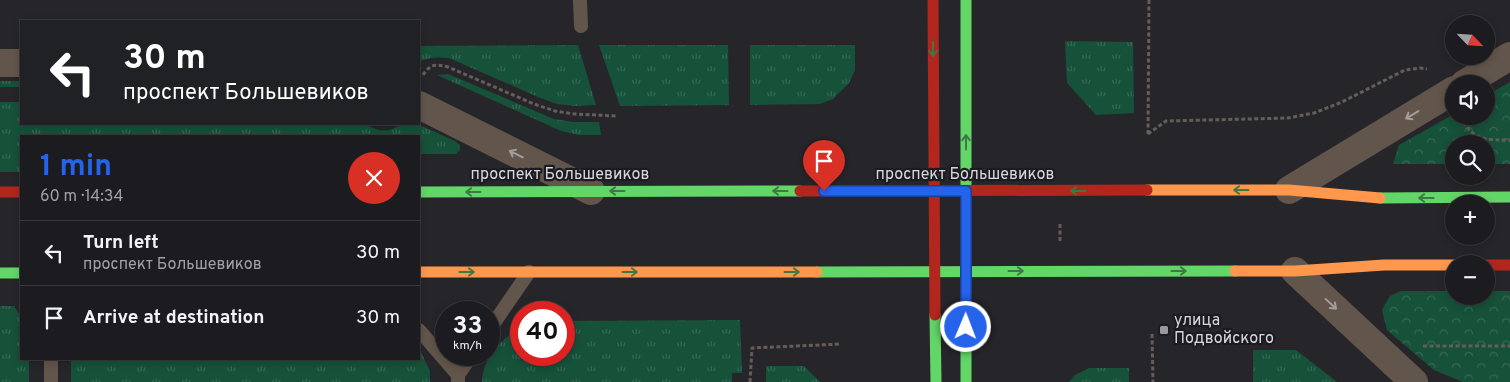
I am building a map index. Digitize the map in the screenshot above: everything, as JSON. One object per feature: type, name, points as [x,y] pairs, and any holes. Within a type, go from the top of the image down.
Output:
[{"type":"main road","points":[[933,0],[936,382]]},
{"type":"main road","points":[[966,0],[966,382]]},
{"type":"main road","name":"проспект Большевиков","points":[[420,192],[1289,190],[1379,198],[1510,198]]},
{"type":"main road","points":[[0,192],[20,192]]},
{"type":"main road","points":[[420,272],[1295,271],[1384,265],[1445,265]]},
{"type":"main road","points":[[1495,265],[1510,265]]},
{"type":"street","points":[[1484,75],[1510,56]]},
{"type":"street","points":[[0,63],[20,63]]},
{"type":"street","points":[[1289,190],[1445,102]]},
{"type":"street","points":[[420,106],[591,191]]},
{"type":"street","points":[[1295,271],[1414,382]]},
{"type":"lane","points":[[580,0],[581,26]]},
{"type":"lane","points":[[500,314],[529,272]]},
{"type":"lane","points":[[11,273],[20,285]]},
{"type":"lane","points":[[420,331],[458,378],[465,366]]},
{"type":"lane","points":[[51,360],[51,382]]},
{"type":"path","points":[[1149,0],[1148,134],[1166,121],[1272,119],[1314,113],[1342,102],[1404,70],[1428,69],[1445,84]]},
{"type":"path","points":[[420,80],[427,69],[436,64],[448,66],[555,112],[616,116]]},
{"type":"path","points":[[1469,125],[1473,135],[1496,140],[1510,140]]},
{"type":"path","points":[[1060,224],[1060,242]]},
{"type":"path","points":[[1152,334],[1153,382]]},
{"type":"path","points":[[750,382],[752,348],[841,344]]},
{"type":"green space","points":[[1065,41],[1133,42],[1134,113],[1096,115],[1067,83]]},
{"type":"green space","points":[[578,45],[596,105],[575,106],[557,104],[449,58],[433,58],[420,62],[420,46]]},
{"type":"green space","points":[[599,45],[728,45],[729,105],[620,106]]},
{"type":"green space","points":[[750,45],[855,45],[855,70],[849,83],[833,99],[820,104],[750,105]]},
{"type":"green space","points":[[448,74],[554,119],[573,122],[599,122],[601,135],[579,135],[561,131],[437,75]]},
{"type":"green space","points":[[0,81],[20,81],[20,87],[0,87]]},
{"type":"green space","points":[[1510,82],[1510,164],[1495,164],[1495,135],[1445,135],[1445,164],[1393,164],[1399,145],[1445,119],[1445,125],[1495,125],[1495,91]]},
{"type":"green space","points":[[0,102],[20,102],[20,125],[367,125],[387,130],[399,125],[419,125],[460,145],[460,150],[456,154],[420,154],[420,135],[20,135],[20,172],[0,172]]},
{"type":"green space","points":[[1401,291],[1445,291],[1445,305],[1495,305],[1495,291],[1510,291],[1510,382],[1463,382],[1434,370],[1387,330],[1382,310],[1390,296]]},
{"type":"green space","points":[[0,306],[14,306],[20,315],[20,360],[29,360],[29,382],[0,382]]},
{"type":"green space","points":[[740,320],[742,373],[732,373],[732,382],[482,382],[486,366],[500,366],[500,343],[510,335],[510,366],[575,366],[575,321]]},
{"type":"green space","points":[[420,350],[430,371],[430,382],[71,382],[71,360],[420,360]]},
{"type":"green space","points":[[1253,350],[1296,350],[1337,382],[1253,382]]},
{"type":"green space","points":[[766,366],[804,366],[820,382],[766,382]]},
{"type":"green space","points":[[1089,368],[1129,368],[1129,382],[1069,382],[1075,375]]},
{"type":"traffic: fast","points":[[966,0],[966,382]]},
{"type":"traffic: fast","points":[[420,192],[800,191]]},
{"type":"traffic: fast","points":[[1380,198],[1510,197]]},
{"type":"traffic: fast","points":[[817,272],[1235,271]]},
{"type":"traffic: fast","points":[[0,273],[20,273]]},
{"type":"traffic: fast","points":[[935,315],[936,382]]},
{"type":"traffic: slow","points":[[1147,190],[1289,190],[1380,198]]},
{"type":"traffic: slow","points":[[1235,271],[1295,271],[1384,265],[1445,265]]},
{"type":"traffic: slow","points":[[420,272],[817,272]]},
{"type":"traffic: jam","points":[[933,0],[935,315]]},
{"type":"traffic: jam","points":[[800,191],[1147,190]]},
{"type":"traffic: jam","points":[[0,192],[20,192]]},
{"type":"traffic: jam","points":[[1495,265],[1510,265]]},
{"type":"place","name":"улица Подвойского","points":[[1164,330]]},
{"type":"route","points":[[824,191],[966,191],[966,327]]}]
